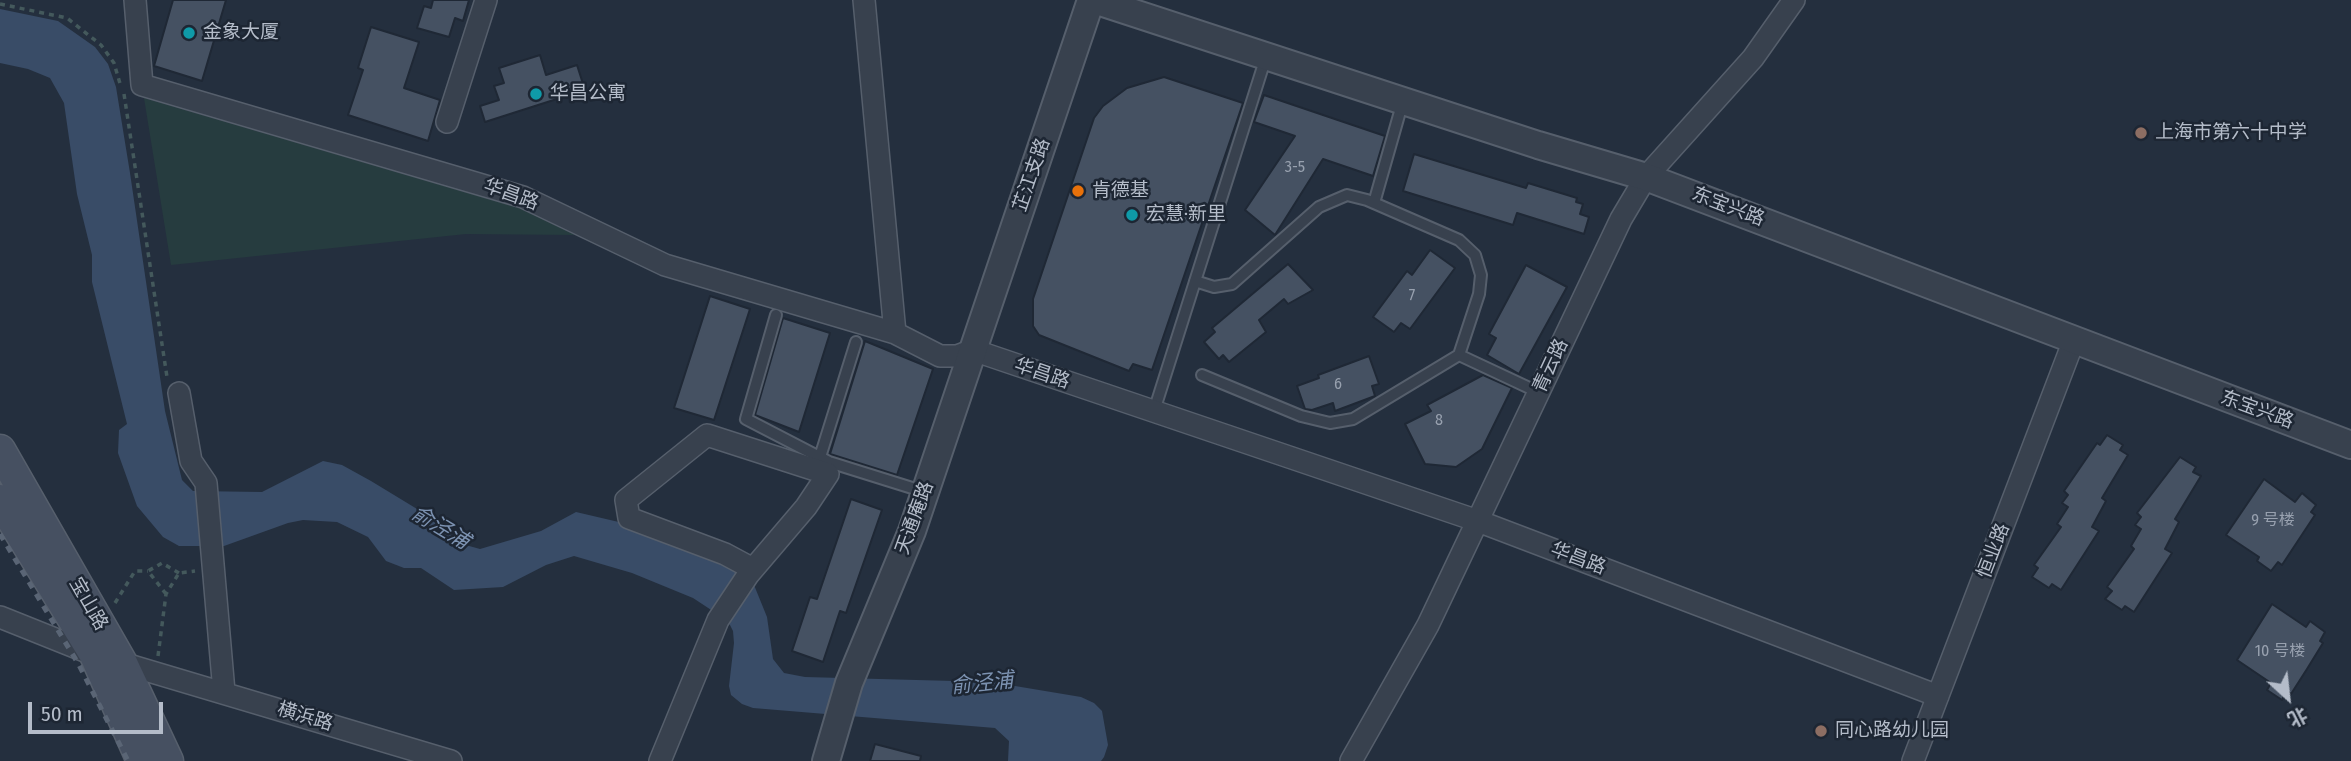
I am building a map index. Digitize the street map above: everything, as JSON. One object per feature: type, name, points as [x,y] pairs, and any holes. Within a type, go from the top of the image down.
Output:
[{"type":"main road","name":"宝山路","points":[[0,450],[101,625],[108,659],[142,761]]},
{"type":"main road","name":"宝山路","points":[[0,500],[108,659],[168,761]]},
{"type":"street","name":"华昌路","points":[[135,0],[142,85],[523,197],[665,265],[895,333],[940,356],[957,356],[973,350],[1478,521],[1938,696]]},
{"type":"street","points":[[447,122],[486,0]]},
{"type":"street","points":[[864,0],[895,333]]},
{"type":"street","name":"东宝兴路","points":[[1093,0],[1646,177],[2351,445]]},
{"type":"street","name":"芷江支路","points":[[973,350],[1093,0]]},
{"type":"street","name":"青云路","points":[[1351,761],[1428,625],[1621,219],[1646,177],[1753,58],[1794,0]]},
{"type":"street","name":"恒业路","points":[[1913,761],[2074,340]]},
{"type":"street","name":"天通庵路","points":[[826,761],[849,683],[925,492],[973,350]]},
{"type":"street","points":[[174,391],[191,461],[206,483],[224,692]]},
{"type":"street","points":[[660,761],[718,620],[750,572],[806,507],[828,474],[707,435],[625,500],[629,518],[725,554],[750,572]]},
{"type":"street","name":"横浜路","points":[[0,617],[108,659],[451,761]]},
{"type":"lane","points":[[1154,411],[1267,54]]},
{"type":"lane","points":[[1374,203],[1403,101]]},
{"type":"lane","points":[[1195,281],[1214,287],[1232,284],[1319,207],[1347,195],[1374,203],[1459,240],[1475,255],[1481,275],[1479,294],[1459,355],[1353,419],[1330,423],[1301,416],[1202,375]]},
{"type":"lane","points":[[776,315],[746,419],[820,457],[925,492]]},
{"type":"lane","points":[[820,457],[856,342]]},
{"type":"lane","points":[[1459,355],[1538,392]]},
{"type":"path","points":[[0,4],[67,18],[101,45],[114,63],[125,98],[174,391]]},
{"type":"path","points":[[101,625],[135,571],[148,571],[162,563],[179,573]]},
{"type":"path","points":[[156,673],[166,594],[179,573],[211,565]]},
{"type":"path","points":[[148,571],[166,594]]},
{"type":"green space","points":[[144,98],[519,208],[575,235],[466,234],[171,265]]},
{"type":"water","name":"俞泾浦","points":[[0,9],[58,21],[95,47],[108,64],[116,87],[165,411],[182,480],[193,491],[262,492],[323,461],[342,465],[371,481],[422,512],[462,544],[480,549],[541,531],[576,512],[623,523],[734,568],[754,585],[767,617],[773,659],[784,673],[805,677],[991,682],[1081,697],[1094,703],[1102,711],[1108,745],[1104,757],[1101,761],[1008,761],[1009,741],[995,728],[753,708],[742,704],[731,695],[729,686],[734,643],[733,631],[728,621],[693,598],[632,573],[574,556],[546,565],[503,587],[454,590],[421,568],[404,568],[386,561],[368,537],[337,522],[303,520],[288,523],[224,546],[179,546],[163,537],[137,506],[118,453],[119,430],[127,424],[92,282],[92,255],[77,194],[64,103],[50,78],[28,69],[0,63]]},
{"type":"building","name":"金象大厦","points":[[173,0],[226,0],[202,81],[154,66]]},
{"type":"building","points":[[433,0],[469,0],[463,21],[455,18],[449,37],[417,28],[424,6],[431,8]]},
{"type":"building","points":[[371,27],[419,42],[404,88],[440,100],[428,141],[348,115],[363,70],[358,68]]},
{"type":"building","name":"华昌公寓","points":[[540,55],[546,75],[577,65],[585,90],[485,122],[480,106],[499,100],[494,86],[504,83],[499,68]]},
{"type":"building","name":"宏慧·新里","points":[[1164,77],[1243,103],[1152,370],[1133,364],[1129,371],[1039,335],[1033,326],[1033,299],[1094,118],[1103,106],[1127,88]]},
{"type":"building","points":[[1264,95],[1385,136],[1373,176],[1323,159],[1275,235],[1245,210],[1295,136],[1254,122]]},
{"type":"building","points":[[1414,154],[1526,188],[1528,183],[1577,198],[1576,202],[1583,204],[1580,214],[1589,217],[1584,234],[1517,213],[1513,225],[1403,191]]},
{"type":"building","points":[[1430,250],[1455,268],[1410,329],[1401,323],[1394,332],[1373,317],[1407,271],[1412,275]]},
{"type":"building","points":[[1288,264],[1313,290],[1288,304],[1284,299],[1259,320],[1266,332],[1229,362],[1223,355],[1219,359],[1204,342],[1215,332],[1212,328]]},
{"type":"building","points":[[1526,265],[1567,287],[1519,374],[1487,355],[1496,338],[1489,334]]},
{"type":"building","points":[[710,296],[750,309],[714,420],[674,408]]},
{"type":"building","points":[[783,318],[830,333],[799,432],[755,415]]},
{"type":"building","points":[[865,341],[933,369],[897,475],[830,454]]},
{"type":"building","points":[[1369,356],[1379,384],[1372,386],[1375,396],[1335,411],[1333,403],[1312,410],[1305,409],[1297,386]]},
{"type":"building","points":[[1483,375],[1512,388],[1482,449],[1456,467],[1425,464],[1405,424],[1431,411],[1427,405]]},
{"type":"building","points":[[2107,435],[2123,445],[2120,450],[2128,455],[2102,498],[2106,501],[2092,527],[2099,531],[2061,590],[2052,584],[2049,588],[2032,577],[2038,568],[2034,565],[2061,527],[2057,524],[2068,507],[2062,503],[2068,495],[2064,491],[2097,443],[2100,445]]},
{"type":"building","points":[[2180,457],[2196,467],[2193,472],[2201,476],[2175,519],[2179,522],[2165,549],[2172,553],[2134,612],[2125,606],[2122,610],[2105,599],[2112,591],[2107,587],[2134,549],[2131,546],[2141,529],[2135,525],[2141,517],[2137,513]]},
{"type":"building","points":[[2264,479],[2295,502],[2302,493],[2316,505],[2311,512],[2315,515],[2282,565],[2278,562],[2271,571],[2257,561],[2259,557],[2226,535]]},
{"type":"building","points":[[851,499],[882,510],[846,613],[840,611],[823,662],[792,651],[810,597],[817,599]]},
{"type":"building","points":[[2272,604],[2306,627],[2310,621],[2325,632],[2320,641],[2323,643],[2307,669],[2291,694],[2287,691],[2282,700],[2267,690],[2271,683],[2237,660]]},
{"type":"building","points":[[875,744],[921,756],[920,761],[870,761]]},
{"type":"railway","points":[[0,534],[79,665],[128,761]]},
{"type":"place","name":"金象大厦","points":[[189,33]]},
{"type":"place","name":"华昌公寓","points":[[536,94]]},
{"type":"place","name":"上海市第六十中学","points":[[2141,133]]},
{"type":"place","name":"肯德基","points":[[1078,191]]},
{"type":"place","name":"宏慧·新里","points":[[1132,215]]},
{"type":"place","name":"同心路幼儿园","points":[[1821,731]]}]
